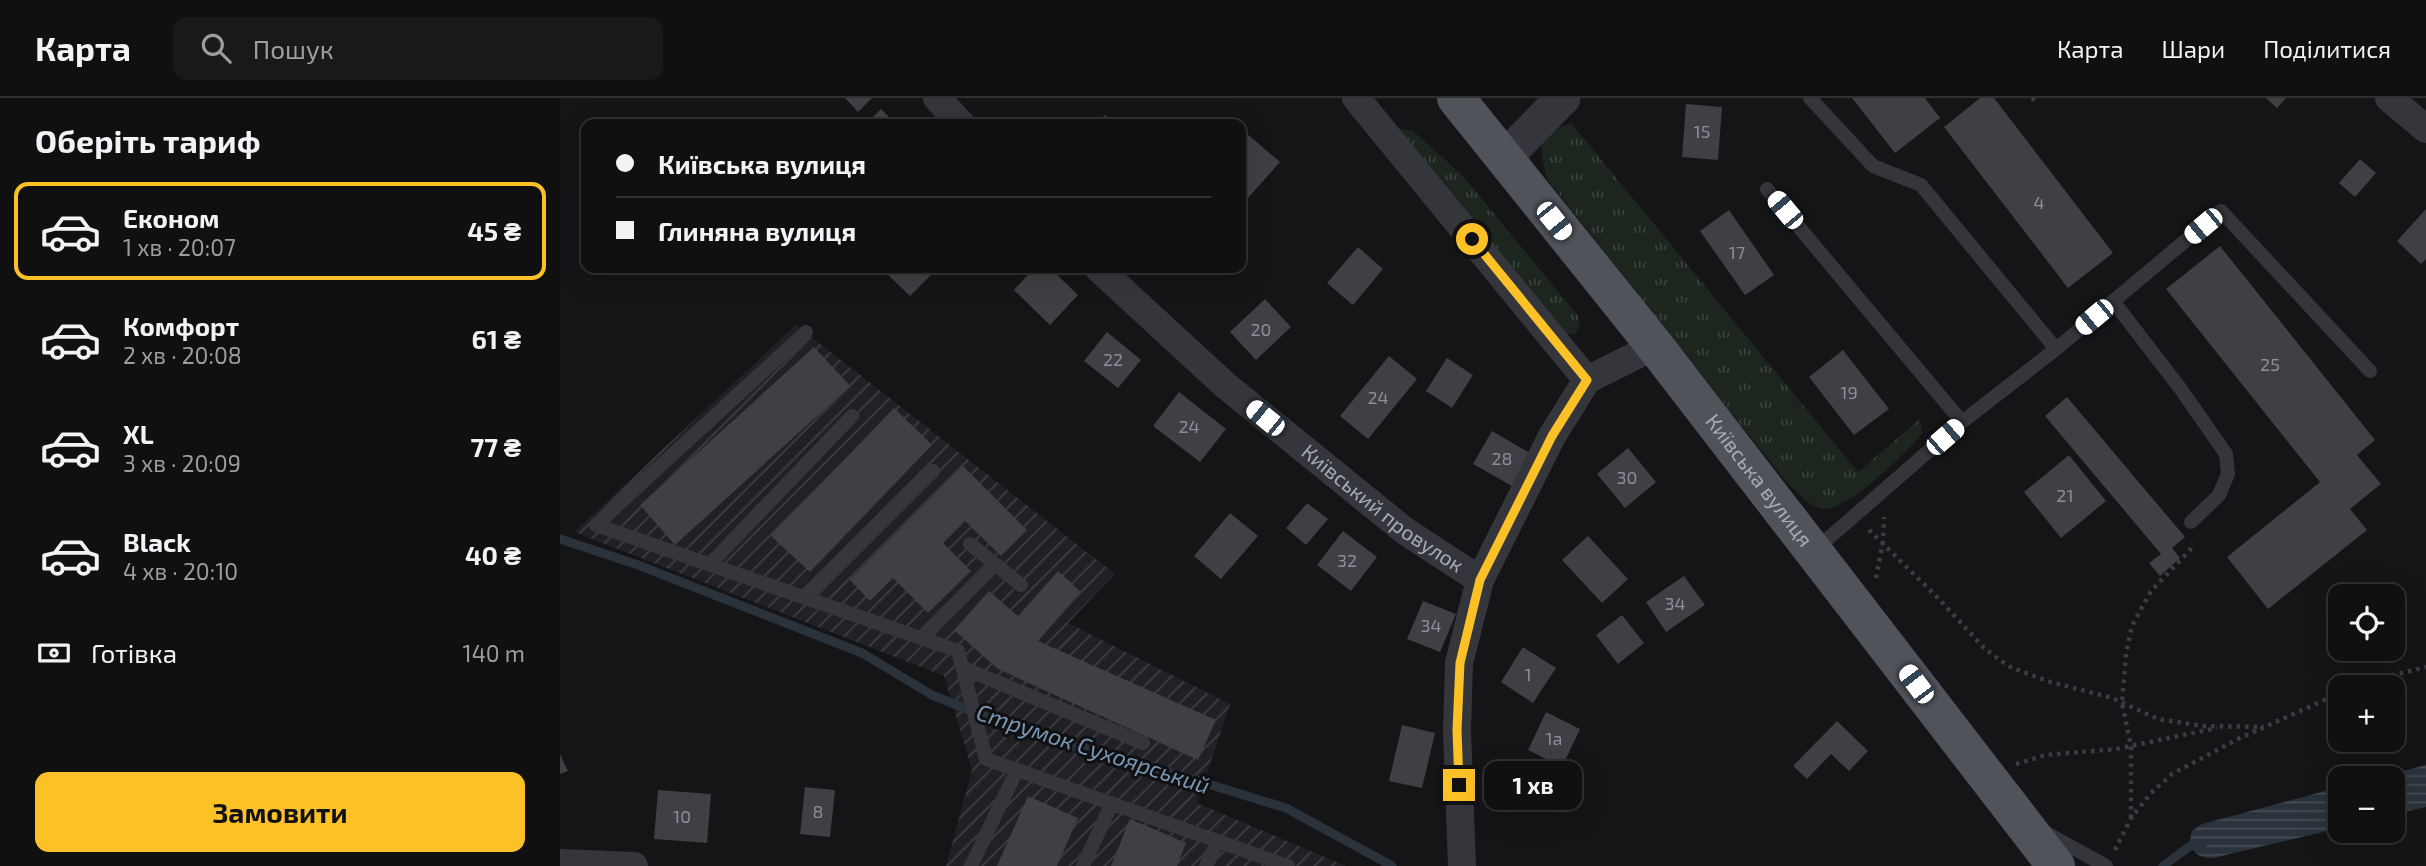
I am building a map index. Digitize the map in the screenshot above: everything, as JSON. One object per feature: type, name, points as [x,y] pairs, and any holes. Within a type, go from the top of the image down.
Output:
[{"type":"main road","name":"Київська вулиця","points":[[1456,98],[1656,346],[2056,866]]},
{"type":"street","points":[[937,98],[956,119]]},
{"type":"street","points":[[1356,98],[1587,380]]},
{"type":"street","points":[[1504,158],[1563,98]]},
{"type":"street","points":[[2389,98],[2426,129]]},
{"type":"street","name":"Київський провулок","points":[[1103,273],[1225,385],[1405,531],[1480,580]]},
{"type":"street","points":[[1462,866],[1457,730],[1460,663],[1480,580],[1552,436],[1587,380],[1656,346]]},
{"type":"street","points":[[560,863],[634,866]]},
{"type":"lane","points":[[1810,98],[1873,166],[1922,185],[2056,349]]},
{"type":"lane","points":[[1767,188],[1962,422]]},
{"type":"lane","points":[[1814,550],[1962,422],[2056,349],[2221,211],[2370,372]]},
{"type":"lane","points":[[2113,301],[2180,388],[2226,454],[2228,474],[2219,495],[2191,522]]},
{"type":"lane","points":[[806,332],[596,525],[958,651],[986,759],[1288,866]]},
{"type":"lane","points":[[710,564],[852,416]]},
{"type":"lane","points":[[806,598],[933,471]]},
{"type":"lane","points":[[970,544],[1021,585]]},
{"type":"lane","points":[[922,638],[995,564]]},
{"type":"lane","points":[[962,668],[1143,743]]},
{"type":"lane","points":[[971,866],[1017,770]]},
{"type":"lane","points":[[1083,866],[1112,803]]},
{"type":"lane","points":[[2018,817],[2106,866]]},
{"type":"lane","points":[[1206,866],[1217,841]]},
{"type":"path","points":[[2032,98],[2038,104]]},
{"type":"path","points":[[1876,579],[1892,482]]},
{"type":"path","points":[[1854,516],[1938,598],[1984,648],[2008,666],[2046,681],[2112,698],[2158,719],[2203,726],[2264,727]]},
{"type":"path","points":[[2131,818],[2131,746],[2122,703],[2126,653],[2132,625],[2151,591],[2190,551],[2195,535],[2191,522]]},
{"type":"path","points":[[2394,675],[2426,667]]},
{"type":"path","points":[[2106,866],[2131,818],[2151,793],[2172,774],[2264,727],[2328,698]]},
{"type":"path","points":[[2016,764],[2046,755],[2131,746],[2225,727]]},
{"type":"shaded area","points":[[796,325],[1115,574],[1068,623],[1230,704],[1197,803],[1346,866],[946,866],[972,770],[944,676],[574,532]]},
{"type":"shaded area","points":[[2426,765],[2426,807],[2405,812],[2405,770]]},
{"type":"shaded area","points":[[2328,790],[2328,831],[2207,858],[2197,854],[2190,843],[2192,831],[2202,824]]},
{"type":"green space","points":[[1571,123],[1858,472],[1920,419],[1922,433],[1891,466],[1846,501],[1822,509],[1805,500],[1780,474],[1547,179],[1542,159],[1542,141],[1552,131]]},
{"type":"green space","points":[[1401,130],[1412,130],[1464,177],[1578,316],[1580,323],[1576,334],[1564,334],[1401,137]]},
{"type":"building","points":[[845,98],[872,98],[858,112]]},
{"type":"building","points":[[1852,98],[1925,98],[1940,118],[1895,153]]},
{"type":"building","points":[[1980,98],[1994,98],[2113,253],[2068,288],[1944,127]]},
{"type":"building","points":[[2266,98],[2286,98],[2277,108]]},
{"type":"building","points":[[1686,104],[1722,107],[1718,160],[1682,157]]},
{"type":"building","points":[[881,109],[891,119],[871,119]]},
{"type":"building","points":[[1246,133],[1280,162],[1248,198],[1246,196]]},
{"type":"building","points":[[2360,159],[2376,173],[2355,197],[2339,183]]},
{"type":"building","points":[[2426,209],[2426,259],[2421,264],[2397,241]]},
{"type":"building","points":[[1729,210],[1774,275],[1745,295],[1700,231]]},
{"type":"building","points":[[2220,246],[2375,440],[2357,455],[2381,484],[2350,509],[2367,530],[2268,609],[2227,557],[2320,482],[2166,289]]},
{"type":"building","points":[[1358,247],[1383,269],[1353,305],[1327,283]]},
{"type":"building","points":[[886,273],[933,273],[910,296]]},
{"type":"building","points":[[1029,273],[1055,273],[1078,295],[1050,325],[1014,290]]},
{"type":"building","points":[[1265,299],[1291,327],[1256,360],[1230,332]]},
{"type":"building","points":[[1107,332],[1141,360],[1118,388],[1084,361]]},
{"type":"building","points":[[814,347],[850,386],[675,545],[640,505]]},
{"type":"building","points":[[1843,350],[1889,409],[1854,435],[1809,377]]},
{"type":"building","points":[[1389,356],[1417,379],[1368,439],[1340,416]]},
{"type":"building","points":[[1447,358],[1473,375],[1452,408],[1426,391]]},
{"type":"building","points":[[1179,392],[1226,429],[1200,462],[1153,426]]},
{"type":"building","points":[[2067,397],[2185,537],[2172,548],[2180,558],[2160,576],[2149,563],[2161,554],[2045,416]]},
{"type":"building","points":[[894,408],[932,445],[810,572],[771,536]]},
{"type":"building","points":[[1492,431],[1530,453],[1512,486],[1473,464]]},
{"type":"building","points":[[1628,448],[1656,482],[1625,508],[1597,474]]},
{"type":"building","points":[[2069,455],[2106,501],[2061,538],[2024,492]]},
{"type":"building","points":[[963,466],[1027,530],[1001,556],[965,521],[943,543],[971,571],[928,613],[893,578],[870,601],[850,580]]},
{"type":"building","points":[[1307,503],[1328,519],[1306,545],[1286,528]]},
{"type":"building","points":[[1230,513],[1258,536],[1221,579],[1194,556]]},
{"type":"building","points":[[1343,531],[1377,557],[1351,591],[1317,565]]},
{"type":"building","points":[[1588,536],[1628,579],[1602,603],[1562,560]]},
{"type":"building","points":[[1058,571],[1081,592],[1038,641],[1216,720],[1198,760],[998,669],[954,630],[989,591],[1018,616]]},
{"type":"building","points":[[1684,576],[1705,605],[1666,632],[1646,602]]},
{"type":"building","points":[[1423,601],[1456,614],[1440,652],[1407,639]]},
{"type":"building","points":[[1622,615],[1644,643],[1618,664],[1596,635]]},
{"type":"building","points":[[1523,647],[1556,668],[1533,703],[1501,682]]},
{"type":"building","points":[[1546,712],[1580,729],[1562,767],[1528,750]]},
{"type":"building","points":[[1837,721],[1868,751],[1849,771],[1831,754],[1807,779],[1793,766]]},
{"type":"building","points":[[1402,725],[1435,733],[1422,788],[1389,781]]},
{"type":"building","points":[[560,754],[568,771],[560,774]]},
{"type":"building","points":[[805,787],[835,790],[830,837],[800,834]]},
{"type":"building","points":[[658,790],[711,794],[707,843],[654,839]]},
{"type":"building","points":[[1028,796],[1078,818],[1057,866],[997,866]]},
{"type":"building","points":[[1130,819],[1186,843],[1177,866],[1111,866]]},
{"type":"waterway","name":"Струмок Сухоярський","points":[[560,539],[638,565],[862,653],[932,695],[1025,733],[1176,774],[1286,808],[1392,866]]},
{"type":"waterway","name":"Струмок Сухоярський","points":[[2163,866],[2190,846],[2202,844]]},
{"type":"route","points":[[1459,785],[1457,730],[1460,663],[1480,580],[1552,436],[1587,380],[1472,239]]}]
